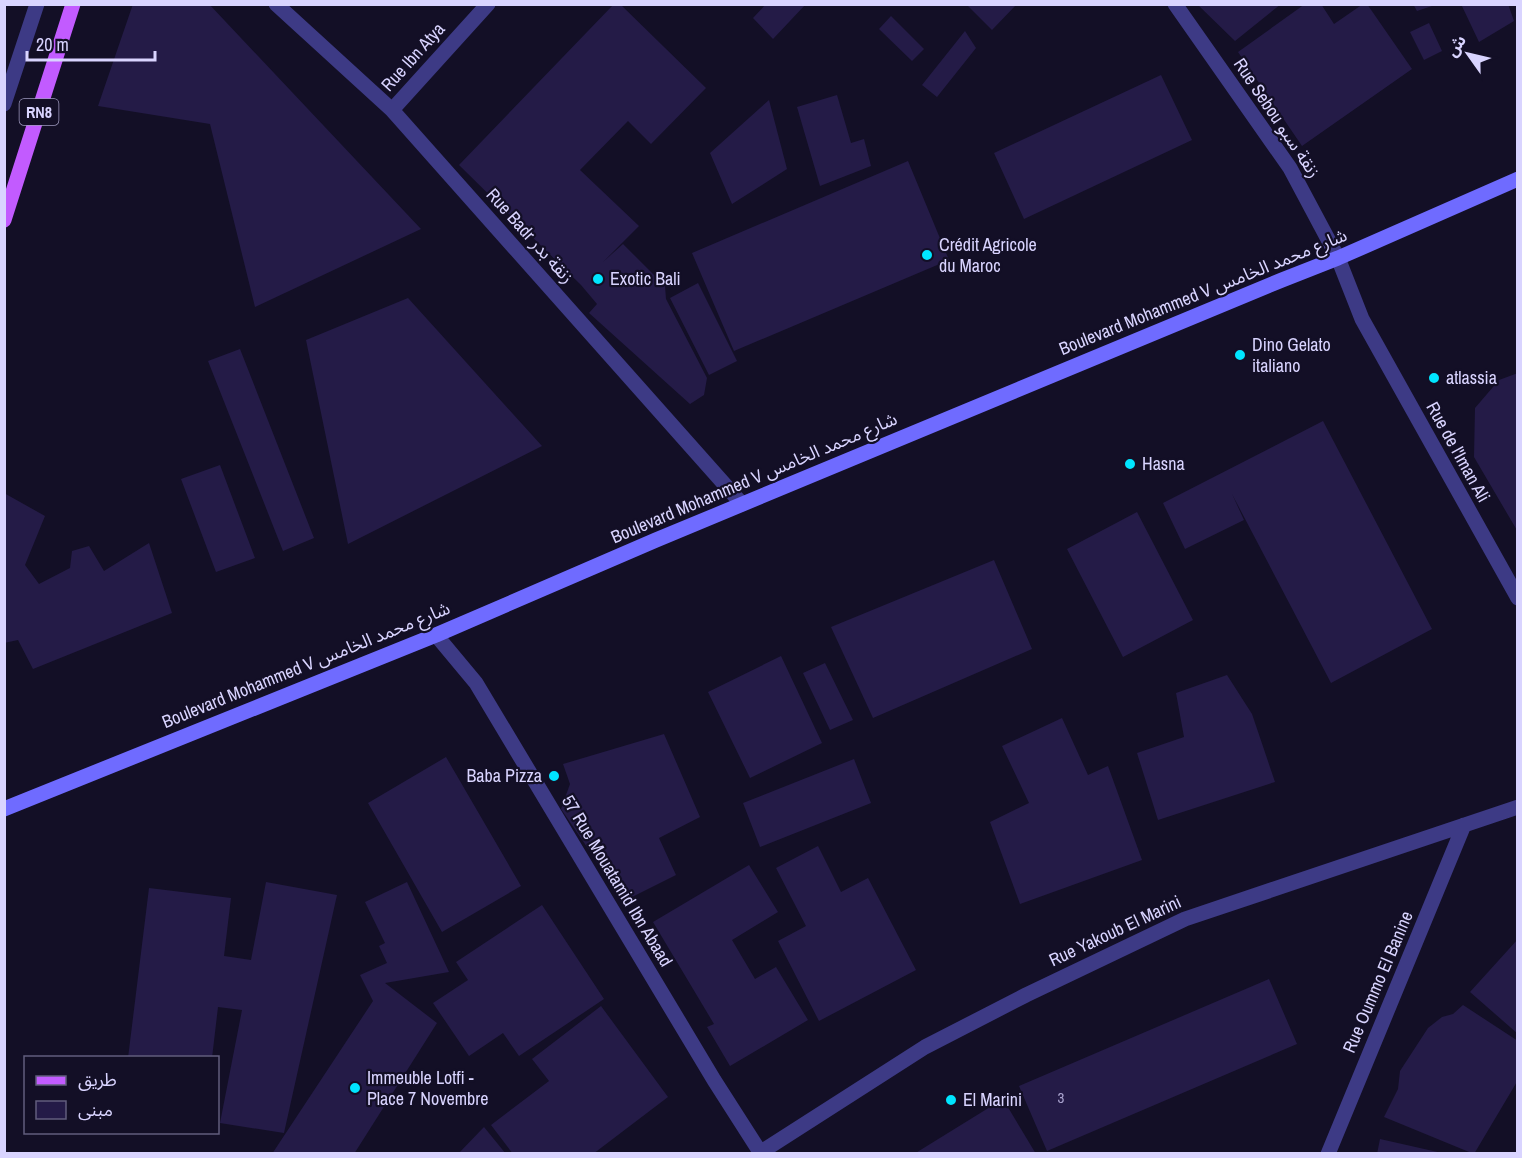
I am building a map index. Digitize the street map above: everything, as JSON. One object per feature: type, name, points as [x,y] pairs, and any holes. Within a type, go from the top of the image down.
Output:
[{"type":"main road","name":"RN8","points":[[4,220],[73,4]]},
{"type":"main road","name":"Boulevard Mohammed V شارع محمد الخامس","points":[[4,809],[436,635],[742,504],[1338,258],[1518,179]]},
{"type":"street","points":[[4,104],[37,4]]},
{"type":"street","name":"Rue Badr زنقة بدر","points":[[276,4],[392,110],[742,504]]},
{"type":"street","name":"Rue Ibn Atya","points":[[392,110],[488,4]]},
{"type":"street","name":"Rue Sebou زنقة سبو","points":[[1175,4],[1290,168],[1338,258]]},
{"type":"street","name":"Rue de l'Iman Ali","points":[[1338,258],[1362,319],[1518,598]]},
{"type":"street","name":"57 Rue Mouatamid Ibn Abaad","points":[[436,635],[476,683],[759,1153]]},
{"type":"street","name":"Rue Yakoub El Marini","points":[[759,1153],[925,1047],[1026,994],[1185,919],[1518,807]]},
{"type":"street","name":"Rue Oummo El Banine","points":[[1328,1154],[1464,825]]},
{"type":"building","points":[[133,4],[209,4],[421,229],[255,307],[210,124],[98,106]]},
{"type":"building","points":[[614,4],[620,4],[706,88],[651,144],[628,121],[580,170],[639,226],[603,262],[623,244],[665,286],[666,299],[707,378],[704,395],[690,404],[589,313],[597,304],[581,285],[459,165]]},
{"type":"building","points":[[766,4],[806,4],[773,39],[753,18]]},
{"type":"building","points":[[966,4],[1017,4],[992,30]]},
{"type":"building","points":[[1197,4],[1281,4],[1235,41]]},
{"type":"building","points":[[1305,4],[1321,4],[1334,24],[1363,4],[1367,4],[1412,69],[1302,146],[1238,52]]},
{"type":"building","points":[[1413,4],[1434,4],[1435,5],[1417,11]]},
{"type":"building","points":[[1461,4],[1508,4],[1514,21],[1479,42]]},
{"type":"building","points":[[891,16],[924,49],[912,61],[879,29]]},
{"type":"building","points":[[1429,23],[1442,51],[1424,60],[1410,32]]},
{"type":"building","points":[[965,31],[976,48],[937,97],[922,85]]},
{"type":"building","points":[[1161,75],[1192,140],[1024,219],[994,153]]},
{"type":"building","points":[[837,95],[851,143],[864,139],[871,166],[820,186],[797,107]]},
{"type":"building","points":[[769,100],[787,169],[732,204],[710,153]]},
{"type":"building","points":[[908,161],[949,260],[734,351],[692,253]]},
{"type":"building","points":[[698,283],[737,361],[709,375],[670,298]]},
{"type":"building","points":[[408,298],[542,446],[348,544],[306,340]]},
{"type":"building","points":[[240,349],[314,538],[283,551],[208,361]]},
{"type":"building","points":[[1518,373],[1518,532],[1474,457],[1475,408],[1499,380]]},
{"type":"building","points":[[1323,421],[1432,629],[1331,683],[1232,494],[1244,520],[1185,549],[1163,503]]},
{"type":"building","points":[[220,465],[255,558],[216,572],[181,479]]},
{"type":"building","points":[[4,493],[45,516],[25,565],[39,584],[70,568],[72,551],[89,546],[104,571],[149,543],[172,613],[33,669],[18,640],[4,643]]},
{"type":"building","points":[[1137,512],[1193,620],[1123,657],[1067,549]]},
{"type":"building","points":[[994,560],[1032,649],[873,718],[831,627]]},
{"type":"building","points":[[781,656],[822,743],[750,778],[708,692]]},
{"type":"building","points":[[825,663],[853,720],[830,730],[803,673]]},
{"type":"building","points":[[1227,675],[1252,714],[1275,782],[1158,820],[1137,753],[1184,737],[1176,693]]},
{"type":"building","points":[[1062,718],[1088,775],[1108,766],[1142,860],[1020,904],[990,822],[1029,803],[1002,746]]},
{"type":"building","points":[[664,734],[700,817],[659,838],[676,875],[624,901],[561,809],[570,784],[563,764]]},
{"type":"building","points":[[446,757],[521,886],[442,932],[368,803]]},
{"type":"building","points":[[854,759],[871,803],[760,847],[743,803]]},
{"type":"building","points":[[818,846],[841,892],[868,878],[916,970],[819,1021],[778,941],[806,926],[776,868]]},
{"type":"building","points":[[749,865],[778,912],[732,940],[755,979],[776,967],[808,1020],[730,1066],[707,1027],[714,1024],[653,922]]},
{"type":"building","points":[[266,882],[337,895],[284,1133],[220,1123],[242,1010],[218,1007],[212,1056],[128,1056],[149,888],[231,898],[224,956],[251,960]]},
{"type":"building","name":"Immeuble Lotfi - Place 7 Novembre","points":[[407,882],[449,972],[385,983],[437,1023],[354,1154],[272,1154],[373,1001],[360,975],[387,963],[379,946],[385,943],[365,902]]},
{"type":"building","points":[[542,905],[604,999],[519,1056],[503,1033],[469,1056],[433,1003],[468,980],[456,962]]},
{"type":"building","points":[[1518,939],[1518,1034],[1470,992]]},
{"type":"building","points":[[1269,979],[1297,1044],[1047,1151],[1019,1086]]},
{"type":"building","points":[[1463,1005],[1518,1041],[1518,1080],[1474,1154],[1384,1117],[1398,1089],[1400,1071],[1428,1028],[1442,1017],[1453,1014]]},
{"type":"building","points":[[601,1006],[668,1097],[593,1154],[513,1154],[491,1125],[549,1081],[532,1059]]},
{"type":"building","points":[[1003,1099],[1036,1154],[914,1154]]},
{"type":"building","points":[[484,1127],[506,1154],[458,1154]]},
{"type":"building","points":[[1380,1139],[1442,1153],[1442,1154],[1377,1154]]},
{"type":"place","name":"Crédit Agricole du Maroc","points":[[927,255]]},
{"type":"place","name":"Exotic Bali","points":[[598,279]]},
{"type":"place","name":"Dino Gelato italiano","points":[[1240,355]]},
{"type":"place","name":"atlassia","points":[[1434,378]]},
{"type":"place","name":"Hasna","points":[[1130,464]]},
{"type":"place","name":"Baba Pizza","points":[[554,776]]},
{"type":"place","name":"Immeuble Lotfi - Place 7 Novembre","points":[[355,1088]]},
{"type":"place","name":"El Marini","points":[[951,1100]]}]
